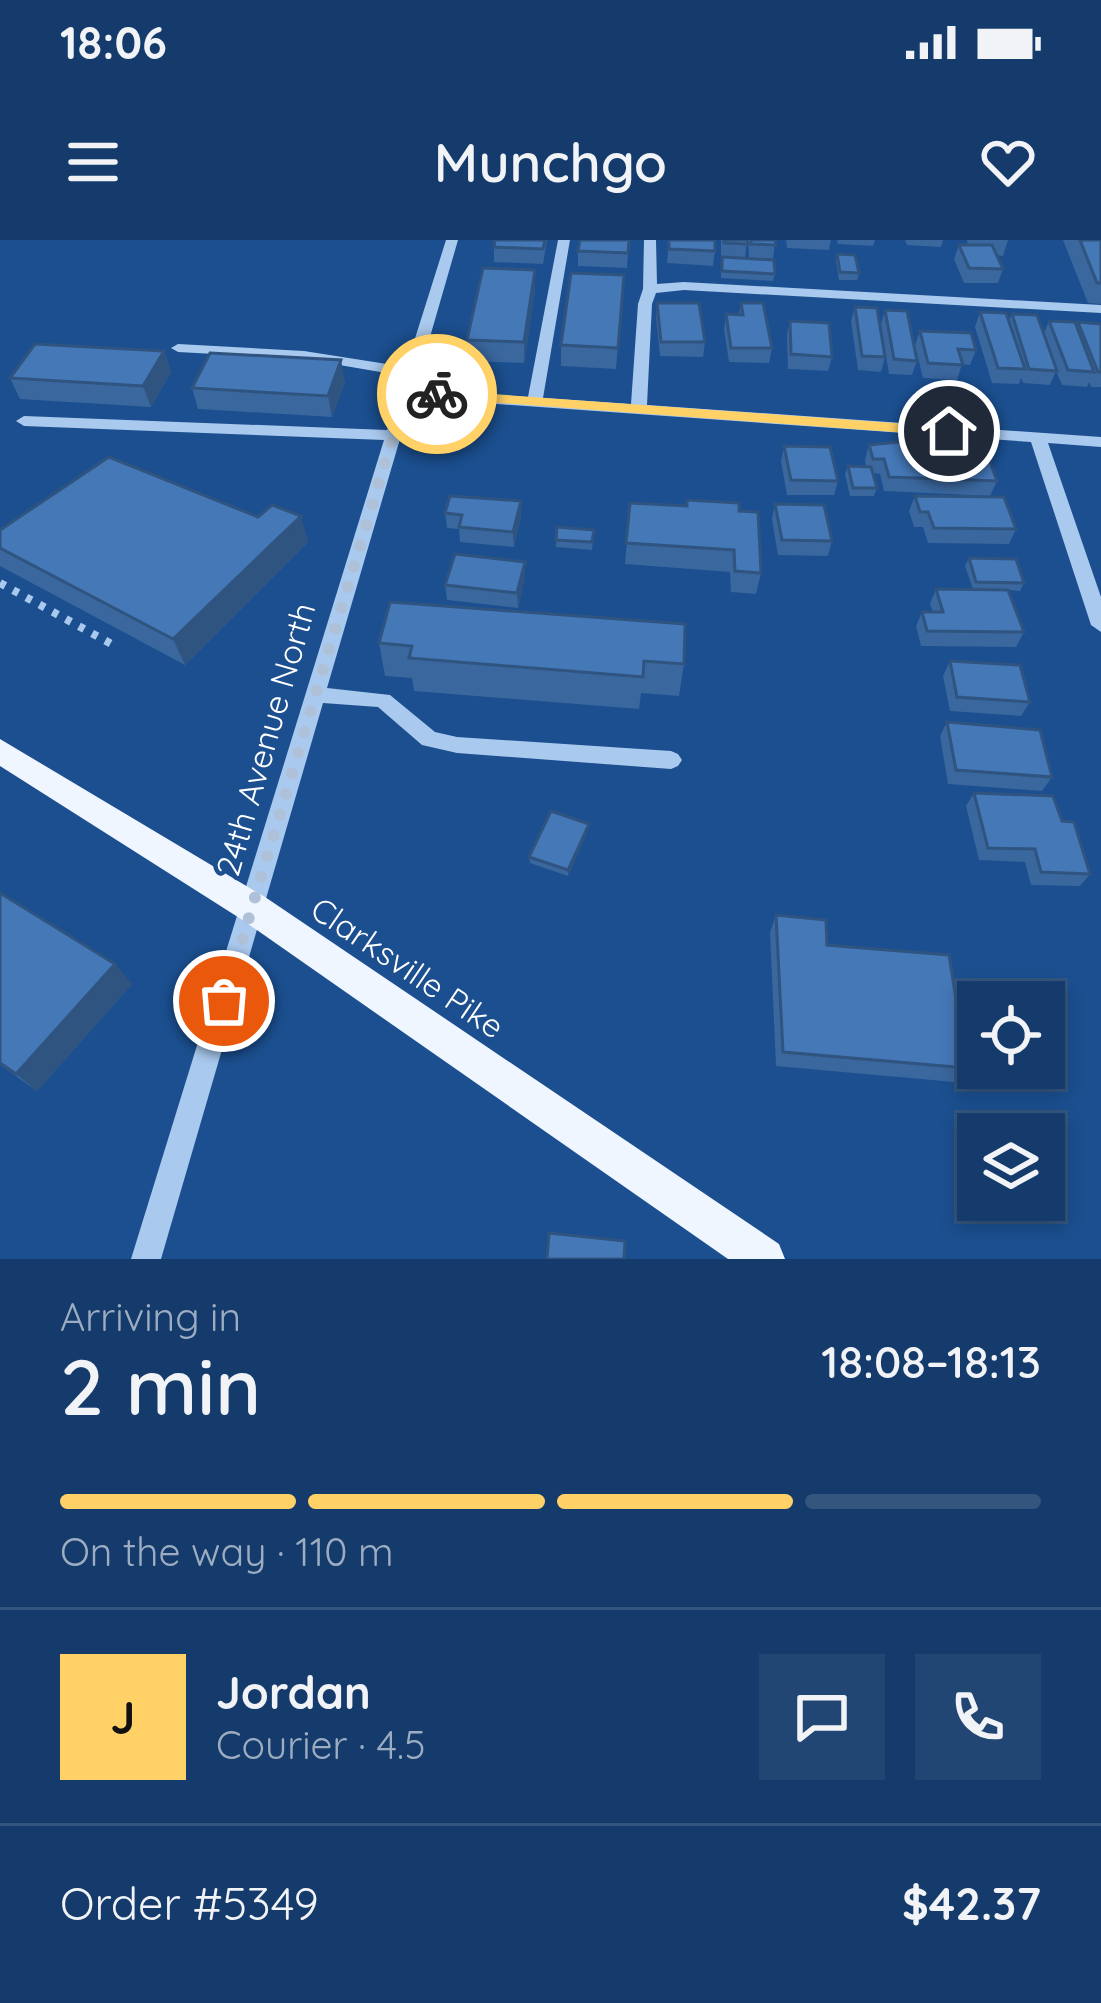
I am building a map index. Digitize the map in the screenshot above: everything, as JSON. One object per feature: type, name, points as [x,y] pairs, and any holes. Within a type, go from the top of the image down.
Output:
[{"type":"main road","name":"Clarksville Pike","points":[[0,752],[254,908],[764,1259]]},
{"type":"street","name":"24th Avenue North","points":[[146,1259],[452,240]]},
{"type":"street","points":[[535,401],[564,240]]},
{"type":"street","points":[[639,409],[650,240]]},
{"type":"street","points":[[650,289],[684,286],[1101,309]]},
{"type":"street","points":[[178,348],[304,355],[410,383],[535,401],[1101,442]]},
{"type":"street","points":[[24,421],[394,435]]},
{"type":"street","points":[[1038,438],[1101,625]]},
{"type":"street","points":[[316,694],[383,700],[429,739],[457,745],[671,760]]},
{"type":"path","points":[[0,583],[117,647]]},
{"type":"building","points":[[495,240],[545,240],[543,249],[494,247]]},
{"type":"building","points":[[580,240],[629,240],[628,253],[578,251]]},
{"type":"building","points":[[669,240],[715,240],[715,251],[669,249]]},
{"type":"building","points":[[751,240],[775,240],[776,245],[751,244]]},
{"type":"building","points":[[1080,240],[1101,240],[1101,283],[1097,283]]},
{"type":"building","points":[[959,245],[992,245],[1003,269],[969,268]]},
{"type":"building","points":[[837,254],[855,255],[859,273],[840,272]]},
{"type":"building","points":[[722,257],[774,260],[775,274],[722,271]]},
{"type":"building","points":[[483,268],[535,270],[524,342],[467,340]]},
{"type":"building","points":[[571,273],[624,275],[618,348],[561,345]]},
{"type":"building","points":[[657,303],[699,303],[705,342],[661,342]]},
{"type":"building","points":[[741,303],[763,303],[772,348],[731,348],[726,314],[743,315]]},
{"type":"building","points":[[855,307],[877,308],[885,357],[862,356]]},
{"type":"building","points":[[885,310],[907,311],[917,361],[894,359]]},
{"type":"building","points":[[980,312],[1006,313],[1025,369],[998,368]]},
{"type":"building","points":[[1012,314],[1037,315],[1057,371],[1029,369]]},
{"type":"building","points":[[790,321],[829,323],[832,357],[791,354]]},
{"type":"building","points":[[1049,321],[1075,322],[1094,372],[1068,370]]},
{"type":"building","points":[[1078,322],[1101,324],[1101,372],[1098,372]]},
{"type":"building","points":[[920,331],[971,333],[976,350],[958,349],[963,365],[928,363]]},
{"type":"building","points":[[35,344],[164,351],[143,386],[10,378]]},
{"type":"building","points":[[210,353],[341,360],[328,396],[192,388]]},
{"type":"building","points":[[918,440],[986,451],[997,481],[889,477],[884,459],[873,459],[869,445]]},
{"type":"building","points":[[784,446],[830,447],[838,481],[791,480]]},
{"type":"building","points":[[109,457],[258,517],[272,505],[301,516],[173,639],[0,548],[0,530]]},
{"type":"building","points":[[848,466],[871,467],[877,488],[853,488]]},
{"type":"building","points":[[450,496],[521,501],[513,532],[459,527],[462,515],[445,513]]},
{"type":"building","points":[[915,496],[1004,497],[1016,529],[934,528],[928,512],[920,512]]},
{"type":"building","points":[[687,500],[739,503],[739,511],[758,512],[761,573],[735,571],[734,550],[626,543],[630,503],[687,506]]},
{"type":"building","points":[[775,504],[824,505],[832,541],[782,540]]},
{"type":"building","points":[[557,527],[594,530],[592,542],[556,540]]},
{"type":"building","points":[[455,554],[525,562],[517,593],[445,585]]},
{"type":"building","points":[[969,558],[1016,559],[1024,583],[976,582]]},
{"type":"building","points":[[936,589],[1008,590],[1024,632],[927,631],[922,612],[943,612]]},
{"type":"building","points":[[390,602],[685,624],[684,664],[644,661],[643,677],[409,658],[412,646],[379,643]]},
{"type":"building","points":[[950,661],[1020,665],[1030,702],[957,697]]},
{"type":"building","points":[[947,722],[1040,730],[1052,777],[956,770]]},
{"type":"building","points":[[974,793],[1053,796],[1062,821],[1074,822],[1090,874],[1041,872],[1035,849],[988,848]]},
{"type":"building","points":[[551,811],[589,824],[568,870],[529,857]]},
{"type":"building","points":[[0,893],[115,964],[16,1074],[0,1063]]},
{"type":"building","points":[[776,915],[826,920],[827,945],[949,955],[957,1005],[957,1067],[783,1052]]},
{"type":"building","points":[[549,1233],[625,1241],[624,1259],[547,1259]]},
{"type":"way so far","points":[[224,1001],[406,392],[437,394]]},
{"type":"route","points":[[437,394],[949,431]]}]
